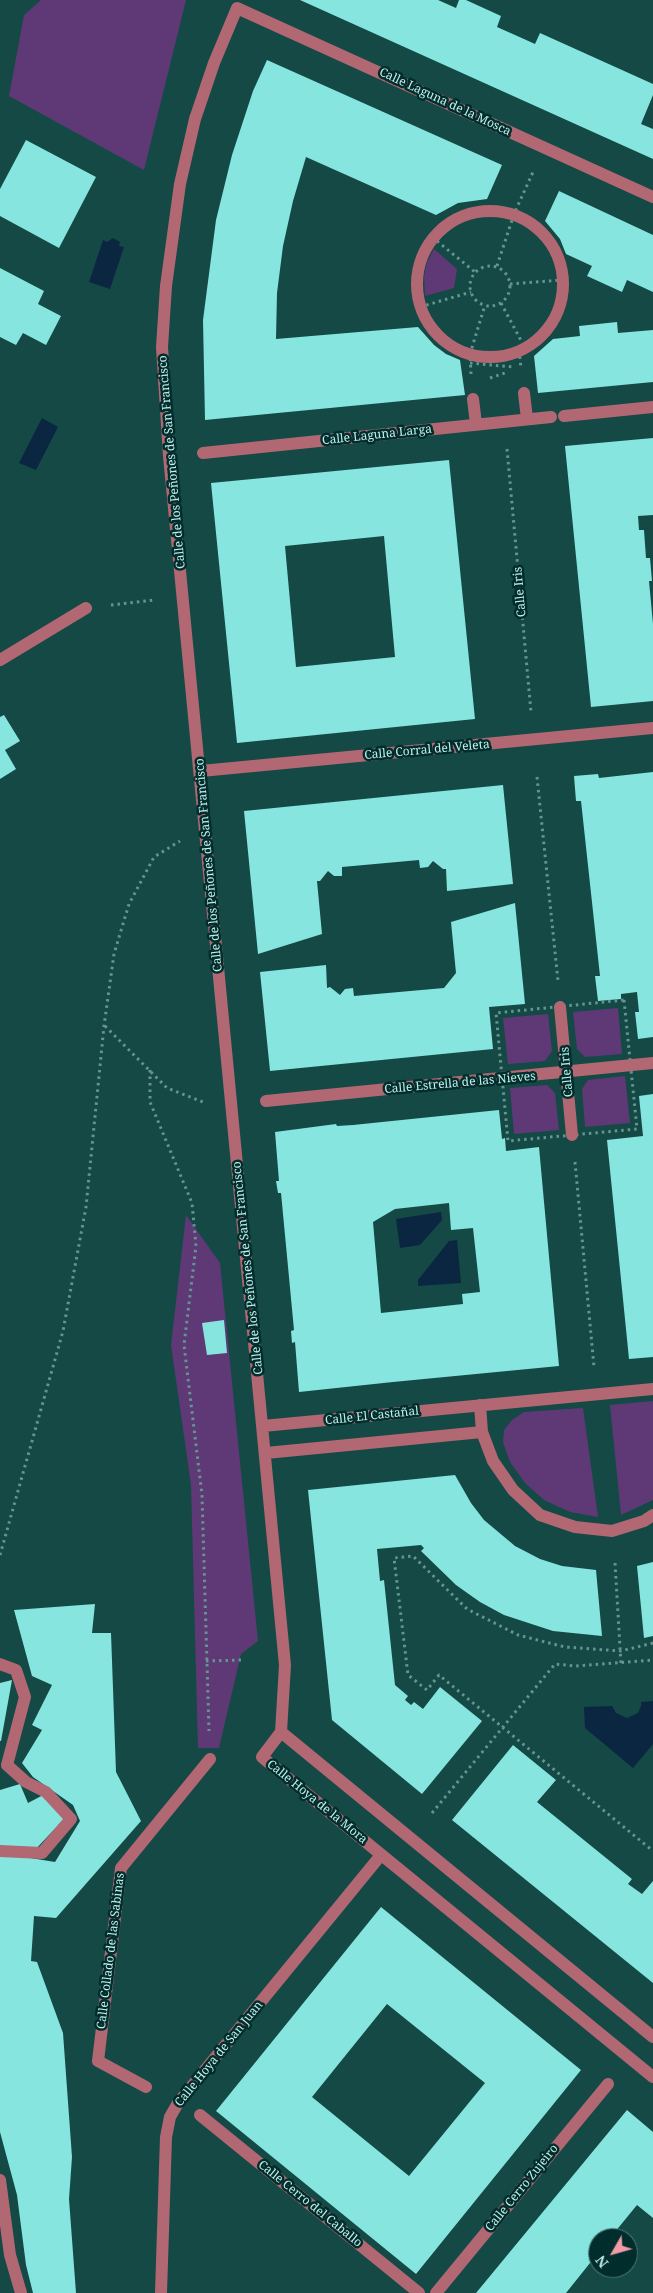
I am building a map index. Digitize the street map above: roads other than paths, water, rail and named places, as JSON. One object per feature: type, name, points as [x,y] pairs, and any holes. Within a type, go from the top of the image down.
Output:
[{"type":"street","name":"Calle Laguna de la Mosca","points":[[237,8],[653,197]]},
{"type":"street","name":"Calle de los Peñones de San Francisco","points":[[237,8],[214,62],[195,119],[182,175],[166,286],[162,347],[169,456],[201,772],[285,1665],[281,1732]]},
{"type":"street","points":[[492,210],[514,214],[533,224],[548,240],[559,259],[564,280],[561,301],[554,320],[541,336],[525,348],[507,355],[470,359],[448,345],[431,328],[420,307],[416,283],[420,259],[432,237],[449,222],[469,213],[492,210]]},
{"type":"street","points":[[524,393],[527,419]]},
{"type":"street","points":[[473,399],[476,424]]},
{"type":"street","name":"Calle Laguna Larga","points":[[203,453],[653,407]]},
{"type":"street","points":[[0,660],[86,608]]},
{"type":"street","name":"Calle Corral del Veleta","points":[[201,772],[653,728]]},
{"type":"street","name":"Calle Iris","points":[[560,1002],[573,1140]]},
{"type":"street","name":"Calle Estrella de las Nieves","points":[[266,1101],[653,1064]]},
{"type":"street","name":"Calle El Castañal","points":[[263,1426],[653,1389]]},
{"type":"street","points":[[480,1405],[482,1432],[494,1461],[513,1490],[540,1515],[575,1528],[612,1531],[644,1521],[653,1516]]},
{"type":"street","points":[[266,1453],[482,1432]]},
{"type":"street","points":[[0,1664],[16,1670],[25,1697],[7,1764],[26,1782],[46,1792],[71,1818],[42,1853],[0,1851]]},
{"type":"street","points":[[281,1732],[653,2037]]},
{"type":"street","name":"Calle Hoya de la Mora","points":[[281,1732],[262,1757],[653,2077]]},
{"type":"street","name":"Calle Collado de las Sabinas","points":[[146,2086],[98,2060],[121,1868],[210,1759]]},
{"type":"street","name":"Calle Hoya de San Juan","points":[[161,2293],[166,2137],[170,2117],[178,2103],[381,1855]]},
{"type":"street","name":"Calle Cerro Zujeiro","points":[[436,2293],[608,2084]]},
{"type":"street","name":"Calle Cerro del Caballo","points":[[200,2115],[419,2293]]},
{"type":"street","points":[[0,2180],[10,2255],[21,2293]]},
{"type":"water","points":[[113,238],[120,242],[119,246],[124,247],[110,289],[89,282],[103,240],[107,242]]},
{"type":"water","points":[[42,418],[58,427],[36,470],[19,463]]},
{"type":"water","points":[[441,1212],[442,1220],[420,1245],[400,1248],[396,1219]]},
{"type":"water","points":[[457,1240],[461,1283],[418,1286],[418,1280],[449,1241]]},
{"type":"water","points":[[653,1701],[653,1744],[633,1768],[585,1728],[584,1707],[612,1706],[616,1713],[627,1718],[638,1713],[641,1702]]}]
